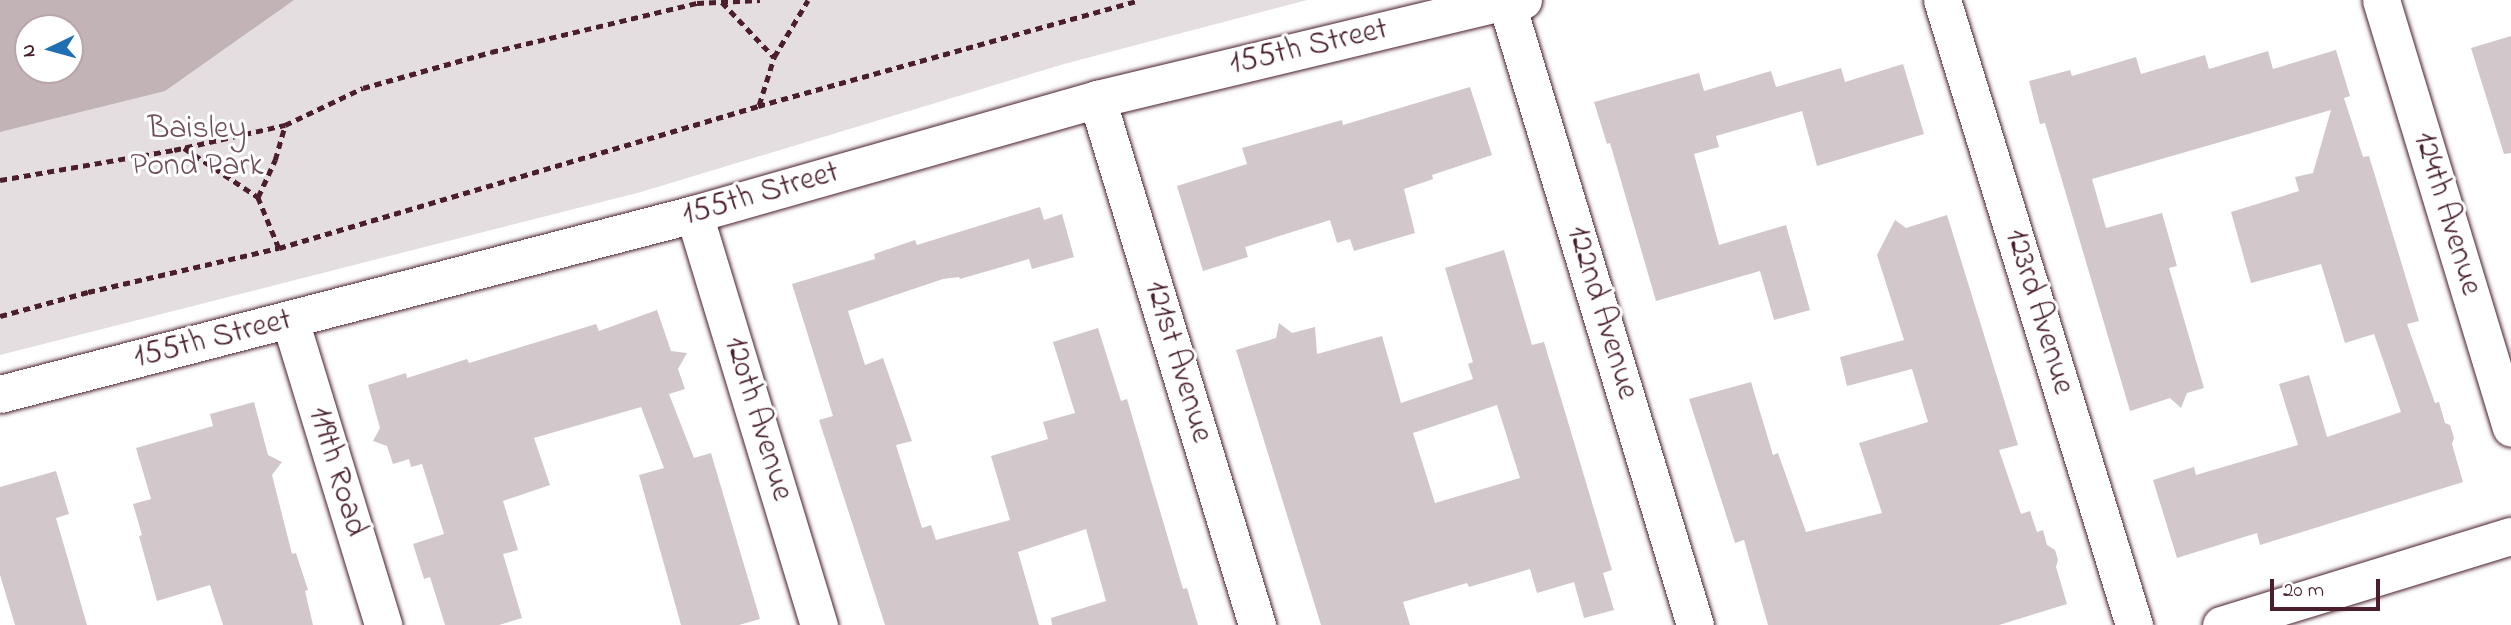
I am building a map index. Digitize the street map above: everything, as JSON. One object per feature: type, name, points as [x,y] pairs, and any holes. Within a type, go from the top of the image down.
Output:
[{"type":"street","name":"123rd Avenue","points":[[1942,0],[2134,625]]},
{"type":"street","name":"124th Avenue","points":[[2381,0],[2511,428]]},
{"type":"street","name":"155th Street","points":[[0,394],[694,214],[1097,99],[1514,1]]},
{"type":"street","name":"122nd Avenue","points":[[1514,1],[1695,625]]},
{"type":"street","name":"121st Avenue","points":[[1097,99],[1257,625]]},
{"type":"street","name":"120th Avenue","points":[[694,214],[819,625]]},
{"type":"street","name":"119th Road","points":[[290,320],[383,625]]},
{"type":"street","points":[[2221,625],[2511,536]]},
{"type":"path","points":[[0,180],[184,148],[285,125],[363,88],[504,49],[697,3],[760,0]]},
{"type":"path","points":[[758,106],[774,57],[808,0]]},
{"type":"path","points":[[0,316],[88,292],[279,248],[758,106],[1139,0]]},
{"type":"path","points":[[722,2],[774,57]]},
{"type":"path","points":[[258,197],[275,160],[285,125]]},
{"type":"path","points":[[184,148],[258,197],[279,248]]},
{"type":"green space","name":"Baisley Pond Park","points":[[0,0],[1307,0],[1064,64],[641,192],[0,355]]},
{"type":"shaded area","points":[[0,0],[294,0],[165,91],[0,132]]},
{"type":"building","points":[[2511,36],[2511,153],[2504,154],[2471,48]]},
{"type":"building","points":[[2336,50],[2350,96],[2344,98],[2363,157],[2369,156],[2419,321],[2407,324],[2435,403],[2439,402],[2445,423],[2450,425],[2454,438],[2452,444],[2463,482],[2260,545],[2257,533],[2177,558],[2153,480],[2194,467],[2196,475],[2298,445],[2279,384],[2309,375],[2327,437],[2401,412],[2374,334],[2345,343],[2321,264],[2251,283],[2231,212],[2299,191],[2295,177],[2313,173],[2331,110],[2092,179],[2106,228],[2162,213],[2177,266],[2169,268],[2204,388],[2187,393],[2181,408],[2170,398],[2130,411],[2045,123],[2040,124],[2029,81],[2070,70],[2072,76],[2136,57],[2141,74],[2205,55],[2209,69],[2268,51],[2273,69]]},
{"type":"building","points":[[1903,64],[1924,134],[1817,166],[1802,111],[1716,136],[1719,147],[1694,154],[1719,245],[1786,225],[1810,310],[1774,320],[1760,271],[1656,301],[1610,143],[1607,144],[1594,102],[1699,73],[1704,91],[1771,71],[1776,87],[1841,68],[1845,82]]},
{"type":"building","points":[[1470,87],[1492,155],[1432,175],[1433,179],[1404,189],[1415,233],[1354,251],[1350,239],[1337,243],[1330,220],[1245,247],[1248,257],[1203,271],[1177,186],[1247,164],[1242,148],[1342,120],[1343,125]]},
{"type":"building","points":[[1040,207],[1044,220],[1062,214],[1074,257],[1032,269],[1029,259],[960,279],[943,279],[848,311],[865,365],[883,358],[912,441],[896,445],[922,528],[931,525],[936,540],[1010,520],[991,456],[1048,439],[1043,422],[1075,413],[1053,342],[1098,328],[1121,401],[1127,399],[1183,589],[1187,588],[1198,625],[1052,625],[1051,618],[1106,601],[1086,529],[1018,552],[1039,625],[885,625],[819,420],[833,416],[792,284],[875,259],[874,254],[915,240],[917,245]]},
{"type":"building","points":[[1947,215],[2018,445],[1999,450],[2021,514],[2030,511],[2037,532],[2043,530],[2047,545],[2055,550],[2058,560],[2056,567],[2067,604],[1999,625],[1768,625],[1744,540],[1735,543],[1689,399],[1751,382],[1773,455],[1778,453],[1806,532],[1882,513],[1859,443],[1928,422],[1912,369],[1847,386],[1840,357],[1904,340],[1877,255],[1895,220],[1906,228]]},
{"type":"building","points":[[1504,250],[1532,345],[1544,342],[1612,570],[1603,573],[1614,610],[1584,618],[1574,582],[1537,593],[1530,569],[1469,587],[1467,583],[1403,602],[1410,625],[1321,625],[1236,350],[1276,338],[1279,323],[1292,333],[1315,327],[1317,354],[1382,336],[1401,403],[1473,379],[1468,364],[1473,362],[1445,268]],"holes":[[[1497,405],[1520,478],[1435,503],[1413,433]]]},
{"type":"building","points":[[657,310],[671,351],[687,353],[678,369],[685,389],[669,394],[694,458],[711,453],[760,619],[739,625],[681,625],[639,475],[664,468],[641,407],[534,438],[550,485],[503,501],[518,550],[503,554],[522,618],[499,625],[445,625],[430,577],[424,579],[413,544],[444,534],[422,464],[411,467],[409,459],[393,464],[387,446],[373,441],[380,428],[368,385],[406,373],[407,378],[467,359],[469,363],[596,324],[599,331]]},
{"type":"building","points":[[254,402],[268,455],[282,462],[272,475],[292,554],[296,553],[308,590],[305,591],[313,625],[223,625],[210,585],[157,601],[139,536],[142,535],[133,504],[151,499],[136,448],[213,426],[210,414]]},
{"type":"building","points":[[56,471],[69,514],[56,518],[87,625],[15,625],[0,575],[0,487]]}]
